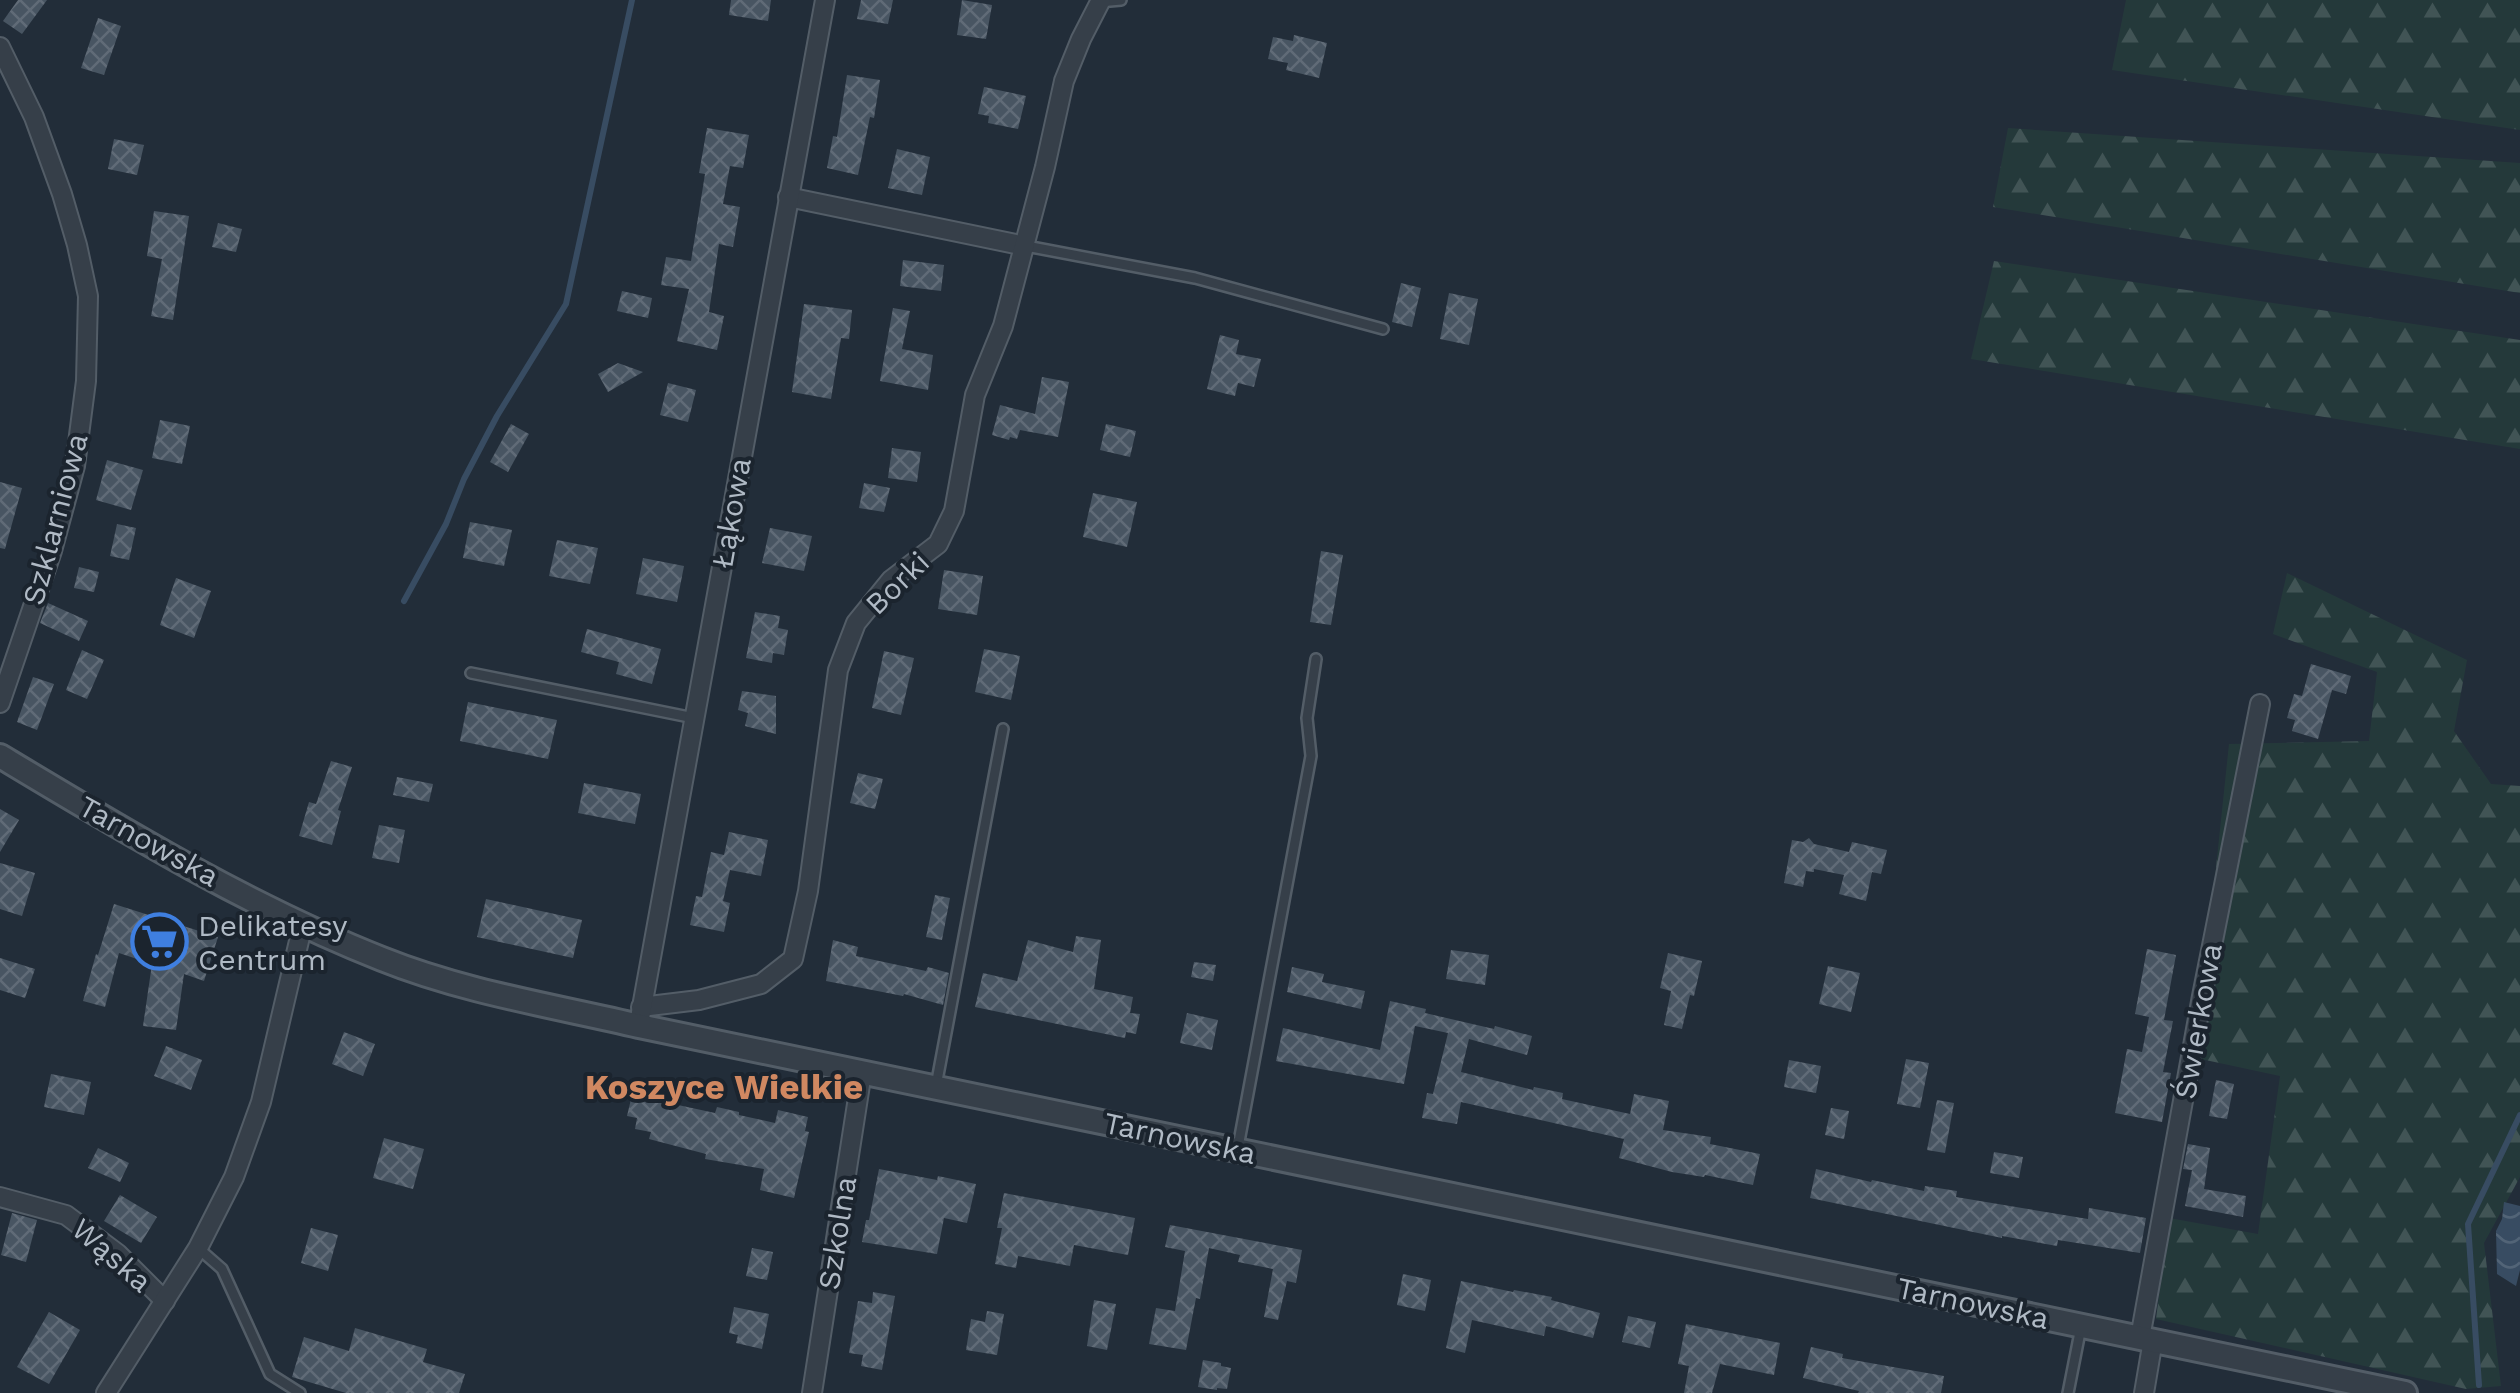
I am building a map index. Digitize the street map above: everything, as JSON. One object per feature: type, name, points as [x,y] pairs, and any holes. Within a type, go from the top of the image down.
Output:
[{"type":"street","name":"Łąkowa","points":[[640,1016],[825,0]]},
{"type":"street","name":"Borki","points":[[640,1016],[761,984],[793,958],[808,890],[838,670],[856,623],[891,580],[938,544],[954,511],[974,395],[1003,326],[1046,167],[1064,80],[1096,1]]},
{"type":"street","name":"Szklarniowa","points":[[0,47],[34,117],[62,194],[88,296],[86,382],[75,466],[52,551],[0,703]]},
{"type":"street","points":[[788,196],[1025,246]]},
{"type":"street","name":"Świerkowa","points":[[2147,1339],[2204,981],[2260,704]]},
{"type":"street","name":"Tarnowska","points":[[0,756],[173,857],[303,924],[384,960],[448,981],[640,1016],[862,1072],[2147,1339],[2364,1389],[2405,1393]]},
{"type":"street","points":[[106,1393],[198,1248],[247,1146],[303,924]]},
{"type":"street","name":"Szkolna","points":[[812,1393],[862,1072]]},
{"type":"street","name":"Wąska","points":[[0,1197],[66,1215],[118,1254],[164,1302]]},
{"type":"street","points":[[2144,1393],[2147,1339]]},
{"type":"lane","points":[[1096,1],[1121,0]]},
{"type":"lane","points":[[1025,246],[1195,278],[1383,328]]},
{"type":"lane","points":[[1238,1150],[1311,756],[1307,718],[1316,659]]},
{"type":"lane","points":[[470,673],[694,718]]},
{"type":"lane","points":[[936,1086],[1003,729]]},
{"type":"lane","points":[[198,1248],[222,1269],[270,1374],[300,1393]]},
{"type":"lane","points":[[2068,1393],[2081,1326]]},
{"type":"green space","points":[[2126,0],[2520,0],[2520,130],[2112,70]]},
{"type":"green space","points":[[2008,128],[2520,163],[2520,293],[1993,207]]},
{"type":"green space","points":[[1994,261],[2520,340],[2520,449],[1971,359]]},
{"type":"green space","points":[[2287,573],[2467,660],[2454,731],[2491,784],[2520,786],[2520,1177],[2484,1243],[2501,1386],[2466,1389],[2156,1319],[2169,1218],[2258,1234],[2280,1076],[2196,1058],[2229,744],[2369,741],[2377,672],[2273,634]]},
{"type":"water","points":[[2504,1202],[2520,1206],[2520,1270],[2516,1286],[2497,1274],[2496,1231]]},
{"type":"building","points":[[18,0],[47,0],[22,34],[3,21]]},
{"type":"building","points":[[731,0],[771,0],[768,21],[729,15]]},
{"type":"building","points":[[861,0],[893,0],[888,24],[857,19]]},
{"type":"building","points":[[962,0],[992,5],[986,39],[957,35]]},
{"type":"building","points":[[98,18],[121,26],[104,75],[81,68]]},
{"type":"building","points":[[1294,35],[1327,43],[1319,78],[1286,70],[1288,63],[1268,59],[1273,37],[1293,41]]},
{"type":"building","points":[[847,75],[880,80],[858,175],[827,168],[833,136],[837,137]]},
{"type":"building","points":[[984,87],[1026,96],[1018,129],[988,123],[989,116],[978,114]]},
{"type":"building","points":[[707,128],[749,135],[743,168],[730,166],[723,204],[740,207],[733,247],[719,244],[709,312],[724,316],[717,350],[677,341],[689,289],[661,285],[666,257],[691,261],[705,174],[699,173]]},
{"type":"building","points":[[114,139],[144,145],[137,175],[108,169]]},
{"type":"building","points":[[897,149],[930,157],[922,195],[888,188]]},
{"type":"building","points":[[154,211],[189,216],[173,320],[151,316],[162,259],[147,256]]},
{"type":"building","points":[[218,223],[242,229],[236,252],[212,247]]},
{"type":"building","points":[[903,260],[944,265],[941,291],[900,286]]},
{"type":"building","points":[[1401,283],[1421,288],[1412,327],[1392,322]]},
{"type":"building","points":[[622,291],[652,298],[648,318],[617,311]]},
{"type":"building","points":[[1449,293],[1478,299],[1469,345],[1440,339]]},
{"type":"building","points":[[804,304],[852,310],[849,339],[841,338],[831,399],[792,392]]},
{"type":"building","points":[[893,308],[910,311],[902,349],[933,355],[928,390],[880,381]]},
{"type":"building","points":[[1220,335],[1239,340],[1236,354],[1261,359],[1254,387],[1238,383],[1235,396],[1207,389]]},
{"type":"building","points":[[618,363],[643,372],[608,392],[598,374]]},
{"type":"building","points":[[1042,377],[1069,382],[1058,437],[1020,430],[1017,439],[992,435],[1000,405],[1035,414]]},
{"type":"building","points":[[668,383],[696,390],[688,422],[660,415]]},
{"type":"building","points":[[160,420],[190,426],[182,464],[152,458]]},
{"type":"building","points":[[511,424],[529,434],[508,472],[490,462]]},
{"type":"building","points":[[1106,424],[1136,431],[1130,457],[1100,450]]},
{"type":"building","points":[[892,448],[921,452],[917,482],[888,478]]},
{"type":"building","points":[[107,460],[143,470],[131,510],[96,500]]},
{"type":"building","points":[[0,482],[22,488],[5,549],[0,548]]},
{"type":"building","points":[[864,483],[890,488],[884,512],[859,508]]},
{"type":"building","points":[[1093,493],[1137,502],[1127,547],[1083,537]]},
{"type":"building","points":[[470,522],[512,530],[504,566],[463,558]]},
{"type":"building","points":[[117,524],[136,528],[129,560],[110,556]]},
{"type":"building","points":[[770,528],[812,536],[804,571],[762,563]]},
{"type":"building","points":[[557,540],[598,548],[590,584],[549,576]]},
{"type":"building","points":[[1321,551],[1343,555],[1331,625],[1310,622]]},
{"type":"building","points":[[643,558],[684,566],[677,602],[636,594]]},
{"type":"building","points":[[79,567],[99,572],[94,592],[74,588]]},
{"type":"building","points":[[944,570],[983,576],[977,615],[938,609]]},
{"type":"building","points":[[176,578],[211,591],[194,638],[160,625]]},
{"type":"building","points":[[48,603],[88,621],[79,641],[40,623]]},
{"type":"building","points":[[755,612],[780,616],[778,628],[788,630],[784,655],[773,653],[772,663],[746,658]]},
{"type":"building","points":[[587,629],[661,649],[652,684],[616,674],[619,662],[581,652]]},
{"type":"building","points":[[984,649],[1020,656],[1011,700],[975,692]]},
{"type":"building","points":[[82,650],[104,660],[87,699],[66,690]]},
{"type":"building","points":[[884,651],[914,658],[901,715],[872,708]]},
{"type":"building","points":[[2311,664],[2351,676],[2346,694],[2332,690],[2318,739],[2292,731],[2295,720],[2287,718],[2294,694],[2302,696]]},
{"type":"building","points":[[33,677],[54,684],[37,730],[17,722]]},
{"type":"building","points":[[742,691],[776,696],[776,734],[745,726],[748,713],[738,710]]},
{"type":"building","points":[[468,702],[557,720],[548,759],[460,741]]},
{"type":"building","points":[[331,761],[352,767],[332,845],[299,836],[309,802],[316,804]]},
{"type":"building","points":[[858,773],[883,779],[875,809],[850,803]]},
{"type":"building","points":[[397,777],[433,784],[429,802],[393,795]]},
{"type":"building","points":[[584,783],[641,794],[635,824],[578,813]]},
{"type":"building","points":[[0,809],[19,820],[0,852]]},
{"type":"building","points":[[379,825],[405,830],[399,863],[372,858]]},
{"type":"building","points":[[729,832],[768,840],[761,876],[730,870],[723,901],[730,903],[724,932],[690,925],[696,896],[702,897],[711,852],[724,855]]},
{"type":"building","points":[[1809,838],[1814,844],[1849,852],[1852,842],[1887,850],[1881,874],[1872,872],[1866,901],[1839,894],[1844,875],[1814,869],[1806,871],[1803,887],[1784,883],[1792,840],[1803,842]]},
{"type":"building","points":[[0,863],[35,873],[22,916],[0,909]]},
{"type":"building","points":[[935,895],[950,898],[942,940],[926,937]]},
{"type":"building","points":[[486,899],[582,920],[573,958],[477,937]]},
{"type":"building","name":"Delikatesy Centrum","points":[[114,904],[218,937],[204,981],[184,974],[176,1030],[143,1026],[152,964],[119,953],[105,1007],[83,1001]]},
{"type":"building","points":[[1076,936],[1101,940],[1094,989],[1133,997],[1130,1013],[1140,1014],[1136,1034],[1126,1032],[1125,1038],[975,1007],[983,973],[1017,981],[1028,940],[1073,952]]},
{"type":"building","points":[[833,940],[858,947],[856,956],[949,973],[943,1005],[826,981]]},
{"type":"building","points":[[2147,949],[2176,955],[2164,1020],[2173,1021],[2163,1072],[2171,1073],[2162,1122],[2115,1113],[2127,1049],[2142,1052],[2149,1017],[2135,1014]]},
{"type":"building","points":[[1451,950],[1489,955],[1485,985],[1446,979]]},
{"type":"building","points":[[1668,953],[1702,961],[1682,1029],[1664,1025],[1671,991],[1660,988]]},
{"type":"building","points":[[0,958],[35,969],[25,998],[0,990]]},
{"type":"building","points":[[1194,962],[1216,965],[1213,981],[1191,977]]},
{"type":"building","points":[[1828,966],[1860,973],[1851,1012],[1819,1004]]},
{"type":"building","points":[[1292,967],[1324,974],[1322,982],[1365,991],[1361,1009],[1287,992]]},
{"type":"building","points":[[1390,1001],[1426,1009],[1425,1013],[1532,1036],[1527,1055],[1469,1039],[1461,1072],[1533,1090],[1534,1087],[1563,1093],[1562,1099],[1630,1114],[1634,1094],[1669,1101],[1663,1130],[1711,1137],[1710,1144],[1760,1154],[1753,1185],[1672,1172],[1619,1158],[1624,1139],[1461,1102],[1457,1124],[1422,1118],[1427,1093],[1433,1094],[1448,1033],[1415,1026],[1404,1084],[1276,1061],[1283,1028],[1380,1050]]},
{"type":"building","points":[[1187,1013],[1218,1020],[1212,1050],[1180,1043]]},
{"type":"building","points":[[344,1032],[375,1044],[363,1076],[332,1064]]},
{"type":"building","points":[[166,1046],[202,1060],[191,1090],[154,1076]]},
{"type":"building","points":[[1906,1059],[1929,1063],[1920,1108],[1897,1104]]},
{"type":"building","points":[[1789,1060],[1821,1066],[1816,1093],[1784,1087]]},
{"type":"building","points":[[51,1074],[91,1082],[84,1115],[44,1107]]},
{"type":"building","points":[[2216,1080],[2234,1084],[2227,1119],[2209,1116]]},
{"type":"building","points":[[632,1095],[715,1113],[717,1107],[775,1123],[778,1110],[808,1117],[805,1131],[809,1132],[794,1198],[760,1190],[764,1169],[705,1159],[706,1154],[649,1139],[651,1132],[635,1129],[637,1118],[627,1116]]},
{"type":"building","points":[[1937,1100],[1954,1103],[1945,1153],[1927,1150]]},
{"type":"building","points":[[1831,1108],[1849,1111],[1844,1139],[1825,1135]]},
{"type":"building","points":[[384,1138],[424,1149],[413,1189],[373,1178]]},
{"type":"building","points":[[2188,1144],[2210,1148],[2204,1189],[2246,1196],[2243,1217],[2185,1206],[2192,1170],[2183,1169]]},
{"type":"building","points":[[98,1148],[129,1163],[120,1182],[88,1168]]},
{"type":"building","points":[[1994,1152],[2023,1157],[2019,1178],[1990,1173]]},
{"type":"building","points":[[879,1169],[976,1184],[967,1223],[944,1218],[937,1254],[862,1242]]},
{"type":"building","points":[[1816,1169],[1924,1191],[1925,1186],[1957,1191],[1956,1197],[2088,1219],[2089,1208],[2146,1218],[2140,1253],[2058,1240],[2057,1246],[2002,1238],[1810,1198]]},
{"type":"building","points":[[1004,1193],[1135,1218],[1128,1255],[1074,1245],[1070,1266],[1018,1256],[1016,1268],[995,1264]]},
{"type":"building","points":[[120,1195],[157,1217],[141,1243],[104,1221]]},
{"type":"building","points":[[12,1213],[37,1220],[26,1262],[1,1255]]},
{"type":"building","points":[[1170,1225],[1302,1250],[1296,1283],[1287,1281],[1278,1320],[1264,1317],[1273,1269],[1238,1262],[1240,1255],[1209,1248],[1186,1350],[1149,1344],[1156,1308],[1175,1311],[1185,1251],[1165,1247]]},
{"type":"building","points":[[311,1228],[338,1235],[328,1271],[301,1263]]},
{"type":"building","points":[[752,1248],[773,1252],[767,1280],[746,1276]]},
{"type":"building","points":[[1403,1274],[1431,1280],[1425,1311],[1397,1305]]},
{"type":"building","points":[[1461,1281],[1552,1297],[1551,1300],[1600,1313],[1593,1338],[1546,1326],[1544,1336],[1472,1320],[1465,1353],[1446,1348]]},
{"type":"building","points":[[873,1292],[895,1296],[882,1370],[861,1366],[863,1355],[849,1353],[858,1301],[872,1303]]},
{"type":"building","points":[[1094,1300],[1116,1304],[1107,1350],[1087,1346]]},
{"type":"building","points":[[734,1307],[769,1314],[762,1349],[736,1343],[738,1335],[729,1333]]},
{"type":"building","points":[[987,1311],[1004,1314],[997,1355],[966,1350],[971,1319],[985,1322]]},
{"type":"building","points":[[49,1312],[80,1330],[49,1384],[17,1367]]},
{"type":"building","points":[[1628,1316],[1656,1322],[1650,1348],[1622,1342]]},
{"type":"building","points":[[1686,1324],[1780,1343],[1774,1375],[1720,1364],[1712,1393],[1684,1393],[1689,1366],[1678,1364]]},
{"type":"building","points":[[355,1328],[427,1349],[423,1362],[465,1374],[459,1393],[346,1393],[292,1377],[304,1337],[349,1351]]},
{"type":"building","points":[[1811,1347],[1843,1354],[1842,1358],[1944,1376],[1941,1393],[1858,1393],[1803,1378]]},
{"type":"building","points":[[1203,1360],[1231,1368],[1227,1389],[1198,1387]]},
{"type":"waterway","points":[[404,601],[497,416],[566,304],[632,0]]},
{"type":"waterway","points":[[2479,1385],[2468,1224],[2520,1115]]},
{"type":"place","name":"Delikatesy Centrum","points":[[159,942]]},
{"type":"district","name":"Koszyce Wielkie","points":[[724,1087]]}]
